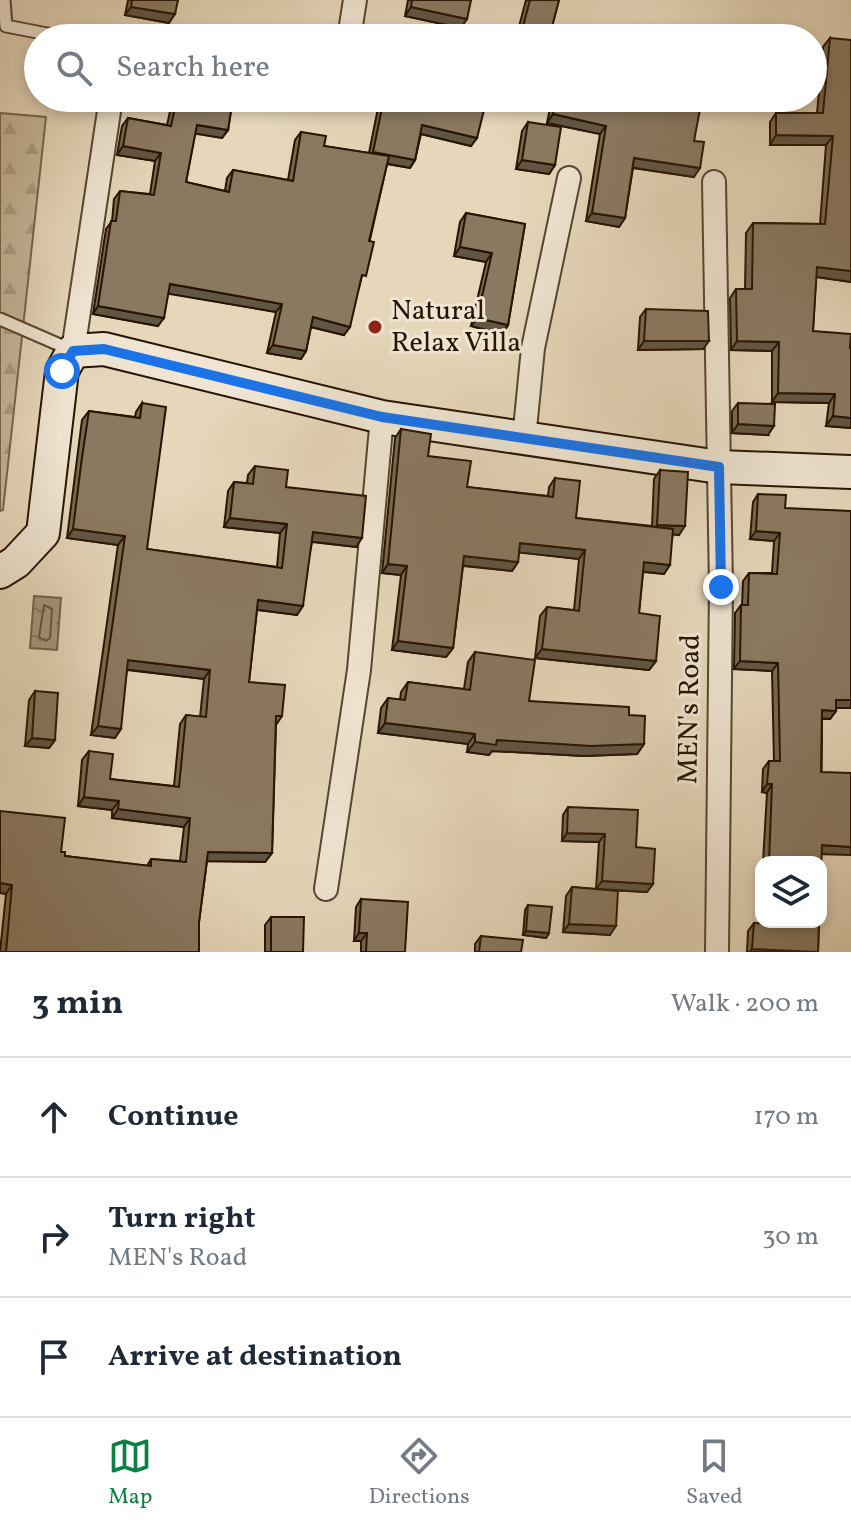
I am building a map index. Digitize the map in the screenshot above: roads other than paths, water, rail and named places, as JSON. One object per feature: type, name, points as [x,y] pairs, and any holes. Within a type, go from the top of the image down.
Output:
[{"type":"street","points":[[351,24],[355,0]]},
{"type":"street","points":[[0,572],[16,562],[43,533],[62,371],[73,351],[109,112]]},
{"type":"street","points":[[524,439],[533,348],[569,178]]},
{"type":"street","name":"MEN's Road","points":[[714,182],[719,467],[717,952]]},
{"type":"street","points":[[73,351],[104,349],[382,417],[719,467],[851,472]]},
{"type":"street","points":[[326,889],[359,670],[382,417]]},
{"type":"lane","points":[[4,0],[6,26],[24,29]]},
{"type":"lane","points":[[0,319],[73,351]]},
{"type":"water","points":[[34,596],[61,598],[57,650],[30,648]]},
{"type":"place","name":"Natural Relax Villa","points":[[375,327]]}]
